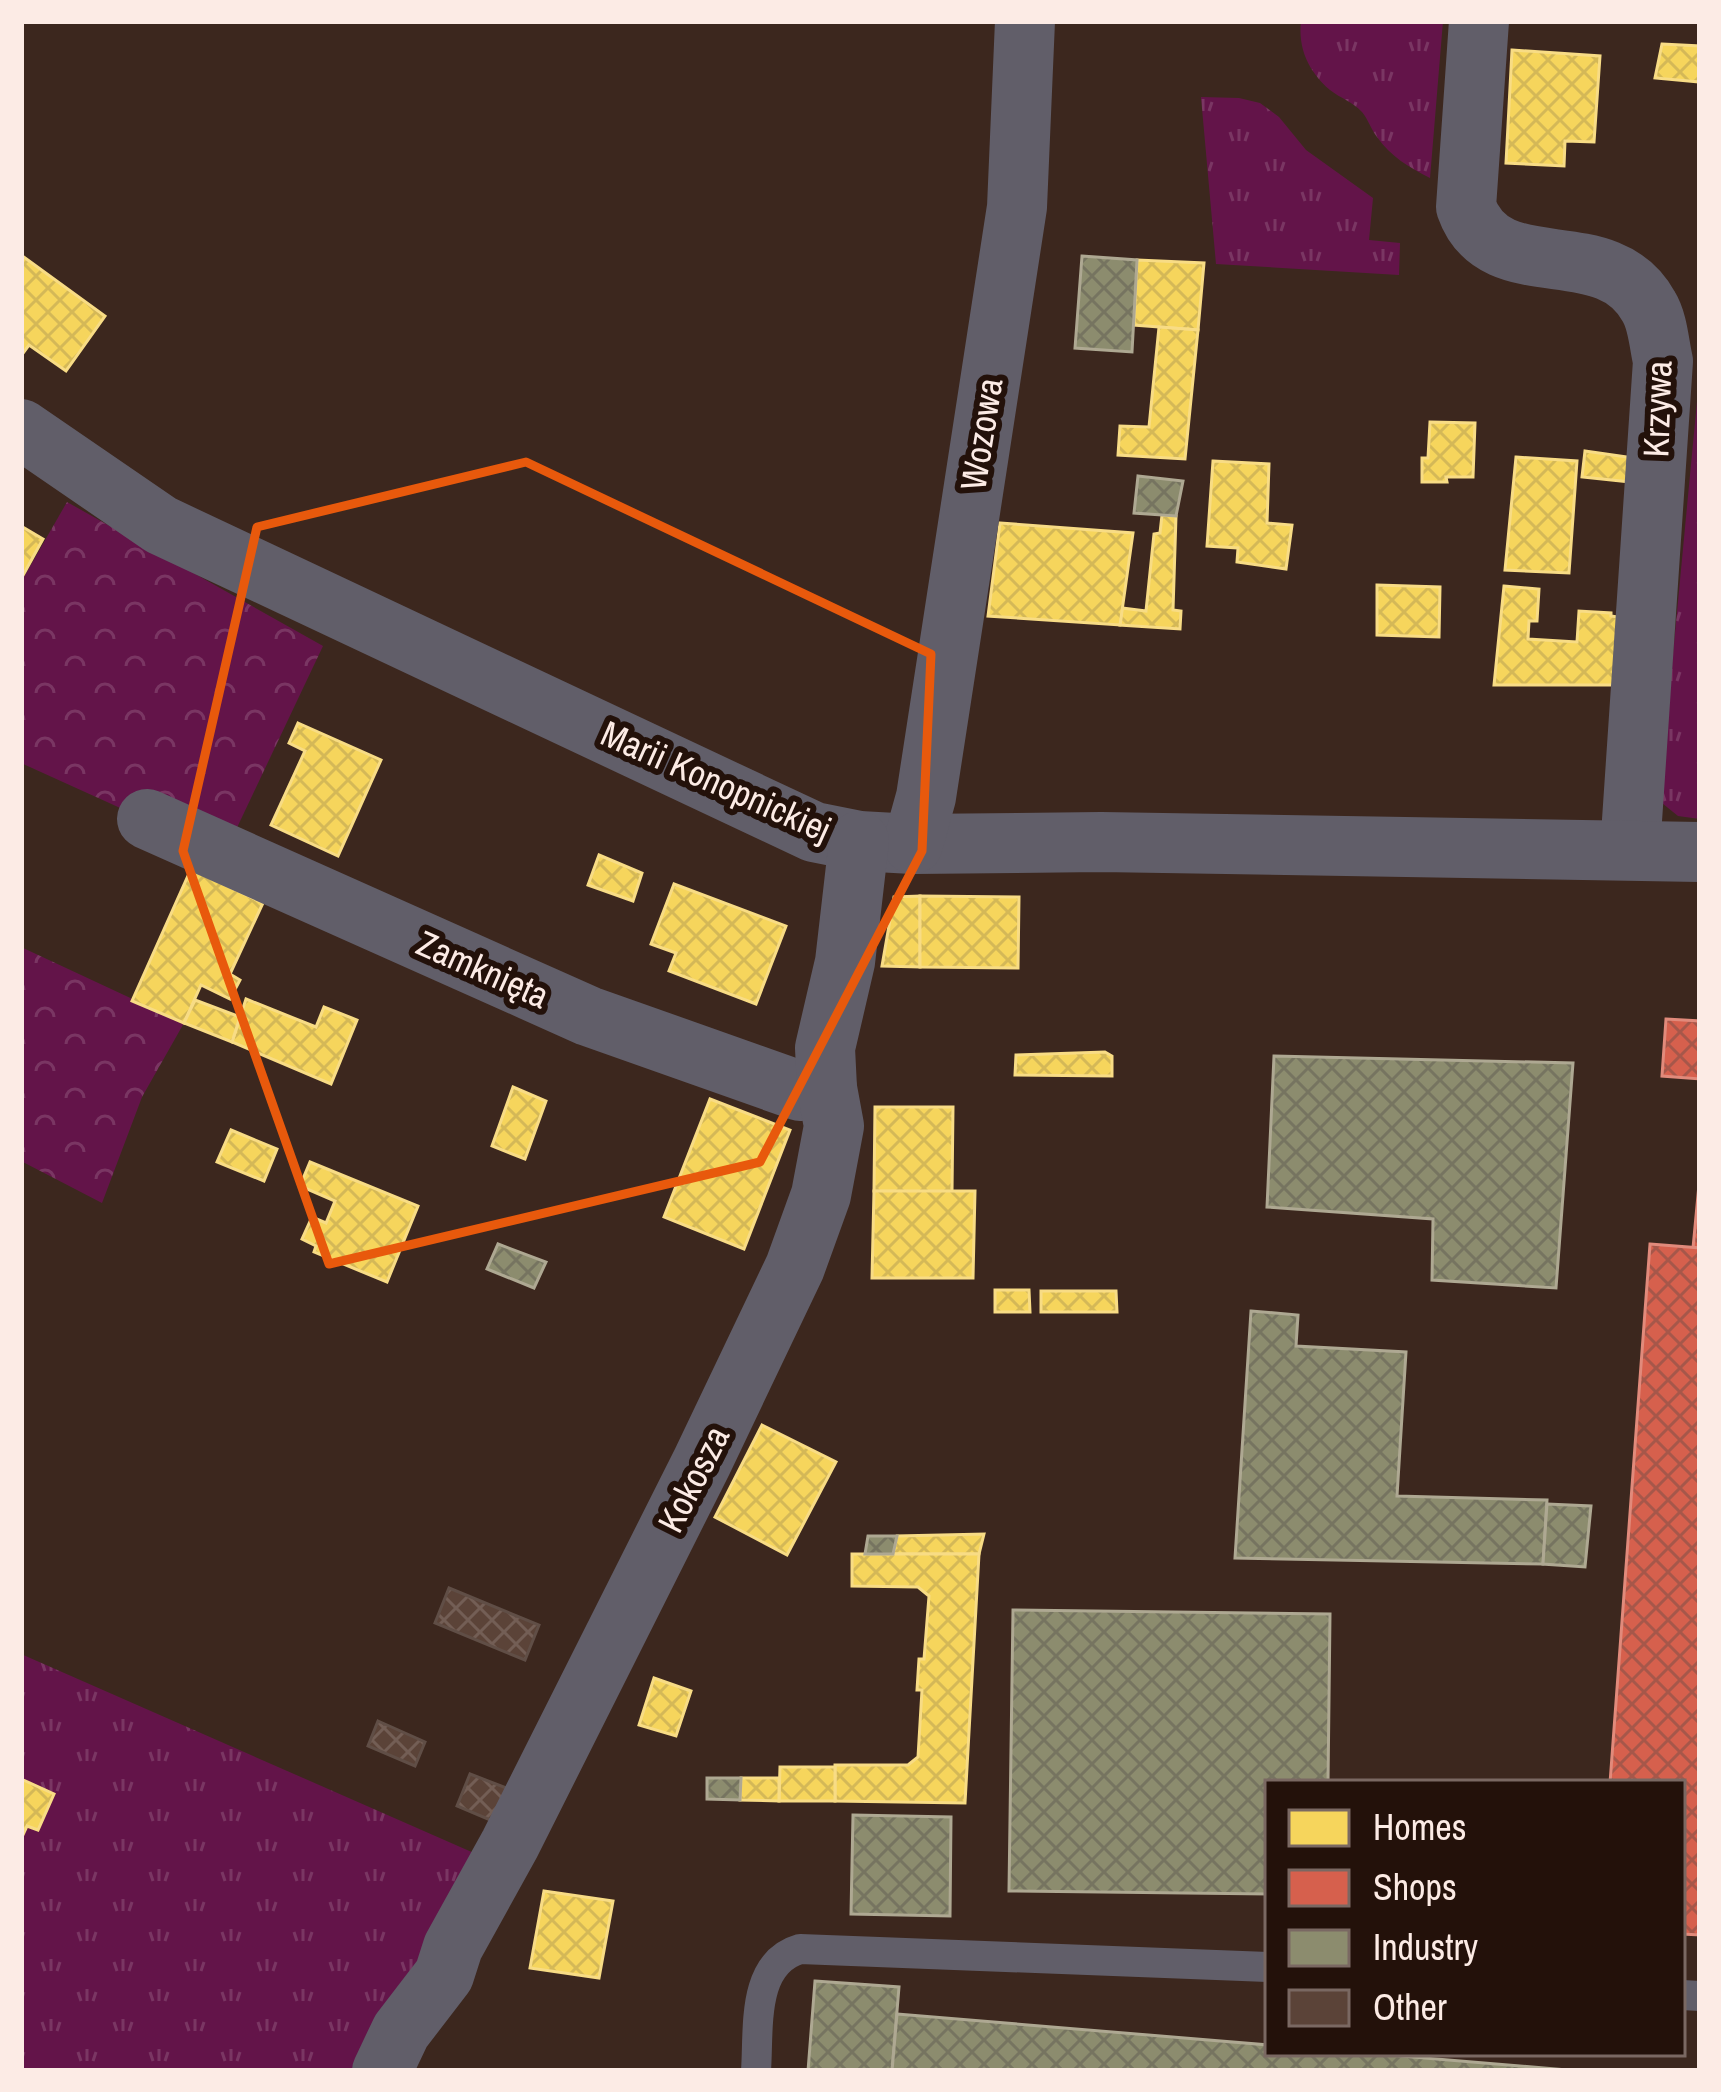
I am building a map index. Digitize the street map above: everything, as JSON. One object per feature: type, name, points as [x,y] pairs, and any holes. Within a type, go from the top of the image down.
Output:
[{"type":"street","name":"Wozowa","points":[[886,843],[926,796],[1017,207],[1025,21]]},
{"type":"street","name":"Krzywa","points":[[1479,21],[1466,207],[1472,225],[1487,241],[1512,254],[1579,261],[1619,275],[1635,287],[1651,310],[1663,361],[1630,850]]},
{"type":"street","name":"Marii Konopnickiej","points":[[21,429],[161,525],[814,832],[886,843],[1101,842],[1700,853]]},
{"type":"street","name":"Zamknięta","points":[[148,819],[588,1016],[800,1091],[827,1088]]},
{"type":"street","name":"Kokosza","points":[[382,2071],[401,2032],[444,1975],[453,1947],[703,1462],[795,1267],[820,1195],[833,1126],[826,1048],[845,962],[886,843]]},
{"type":"lane","points":[[756,2071],[765,1979],[786,1953],[800,1949],[1265,1967]]},
{"type":"highlighted area","points":[[526,462],[931,654],[922,851],[760,1162],[329,1264],[183,851],[257,527]]},
{"type":"green space","points":[[1301,21],[1443,21],[1430,178],[1394,156],[1362,112],[1316,75],[1303,50]]},
{"type":"green space","points":[[1201,97],[1260,103],[1279,117],[1306,150],[1373,198],[1369,240],[1400,243],[1399,275],[1216,264]]},
{"type":"green space","points":[[1700,370],[1700,819],[1678,816],[1662,803],[1660,791]]},
{"type":"green space","points":[[67,502],[323,646],[224,855],[21,763],[21,582]]},
{"type":"green space","points":[[21,947],[184,1023],[142,1097],[102,1203],[21,1161]]},
{"type":"green space","points":[[21,1654],[483,1857],[371,2071],[21,2071]]},
{"type":"building: Homes","points":[[1662,44],[1700,46],[1700,82],[1655,78]]},
{"type":"building: Homes","points":[[1512,50],[1600,56],[1594,142],[1565,141],[1564,166],[1506,163]]},
{"type":"building: Homes","points":[[21,255],[105,316],[66,371],[29,345],[21,356]]},
{"type":"building: Homes","points":[[1137,260],[1204,263],[1198,330],[1134,325]]},
{"type":"building: Homes","points":[[1159,327],[1198,330],[1185,459],[1118,455],[1120,426],[1149,427]]},
{"type":"building: Homes","points":[[1430,422],[1475,423],[1473,477],[1422,482]]},
{"type":"building: Homes","points":[[1585,451],[1634,458],[1631,482],[1582,477]]},
{"type":"building: Homes","points":[[1516,457],[1577,461],[1569,573],[1505,570]]},
{"type":"building: Homes","points":[[1213,461],[1269,464],[1267,523],[1292,525],[1286,569],[1237,562],[1238,548],[1207,546]]},
{"type":"building: Homes","points":[[1162,515],[1176,516],[1173,610],[1181,611],[1180,629],[1120,625],[1122,608],[1146,611],[1154,534],[1160,533]]},
{"type":"building: Homes","points":[[1000,523],[1133,533],[1120,625],[988,616]]},
{"type":"building: Homes","points":[[21,526],[43,539],[21,579]]},
{"type":"building: Homes","points":[[1377,585],[1440,587],[1439,637],[1377,635]]},
{"type":"building: Homes","points":[[1504,586],[1539,589],[1537,621],[1529,621],[1528,639],[1577,642],[1579,611],[1625,618],[1616,685],[1494,685]]},
{"type":"building: Homes","points":[[298,723],[381,760],[338,856],[271,825],[305,751],[289,743]]},
{"type":"building: Homes","points":[[599,855],[642,873],[633,901],[588,885]]},
{"type":"building: Homes","points":[[191,869],[263,903],[230,974],[240,980],[230,999],[201,985],[184,1023],[132,1001]]},
{"type":"building: Homes","points":[[674,884],[786,926],[756,1004],[669,971],[676,953],[651,944]]},
{"type":"building: Homes","points":[[920,896],[920,967],[882,966],[894,897]]},
{"type":"building: Homes","points":[[920,896],[1019,897],[1018,968],[920,967]]},
{"type":"building: Homes","points":[[246,999],[316,1027],[324,1007],[357,1020],[331,1084],[232,1042]]},
{"type":"building: Homes","points":[[195,1000],[240,1017],[232,1042],[184,1023]]},
{"type":"building: Homes","points":[[1105,1052],[1112,1056],[1112,1076],[1015,1075],[1016,1055]]},
{"type":"building: Homes","points":[[513,1087],[546,1101],[525,1159],[492,1146]]},
{"type":"building: Homes","points":[[710,1099],[790,1130],[744,1249],[664,1217]]},
{"type":"building: Homes","points":[[875,1107],[953,1107],[952,1192],[874,1191]]},
{"type":"building: Homes","points":[[231,1130],[277,1149],[264,1181],[217,1162]]},
{"type":"building: Homes","points":[[310,1162],[418,1206],[387,1282],[314,1252],[316,1246],[302,1239],[312,1217],[326,1223],[335,1201],[300,1186]]},
{"type":"building: Homes","points":[[874,1191],[975,1191],[973,1278],[872,1278]]},
{"type":"building: Homes","points":[[995,1290],[1029,1290],[1030,1312],[995,1312]]},
{"type":"building: Homes","points":[[1041,1291],[1116,1291],[1117,1312],[1041,1312]]},
{"type":"building: Homes","points":[[762,1425],[836,1462],[787,1555],[715,1517]]},
{"type":"building: Homes","points":[[984,1534],[979,1554],[893,1554],[897,1536]]},
{"type":"building: Homes","points":[[852,1554],[979,1554],[965,1803],[835,1801],[835,1765],[908,1765],[918,1757],[919,1659],[924,1659],[929,1596],[918,1587],[852,1586]]},
{"type":"building: Homes","points":[[654,1678],[691,1691],[676,1736],[639,1725]]},
{"type":"building: Homes","points":[[780,1767],[835,1767],[835,1801],[779,1801]]},
{"type":"building: Homes","points":[[741,1778],[779,1778],[779,1801],[740,1800]]},
{"type":"building: Homes","points":[[21,1779],[54,1794],[38,1830],[27,1826],[21,1839]]},
{"type":"building: Homes","points":[[544,1891],[613,1901],[599,1978],[530,1968]]},
{"type":"building: Shops","points":[[1666,1019],[1700,1021],[1700,1079],[1662,1076]]},
{"type":"building: Shops","points":[[1700,1174],[1700,1248],[1693,1248]]},
{"type":"building: Shops","points":[[1650,1244],[1700,1248],[1700,1935],[1685,1934],[1685,1780],[1610,1780]]},
{"type":"building: Industry","points":[[1082,256],[1137,260],[1132,352],[1075,348]]},
{"type":"building: Industry","points":[[1138,476],[1183,481],[1176,516],[1134,513]]},
{"type":"building: Industry","points":[[1274,1056],[1573,1063],[1556,1288],[1432,1280],[1433,1219],[1267,1207]]},
{"type":"building: Industry","points":[[498,1244],[546,1262],[534,1288],[487,1269]]},
{"type":"building: Industry","points":[[1251,1311],[1298,1315],[1296,1346],[1406,1352],[1397,1496],[1547,1500],[1543,1564],[1235,1558]]},
{"type":"building: Industry","points":[[1547,1504],[1591,1506],[1585,1567],[1543,1564]]},
{"type":"building: Industry","points":[[868,1536],[897,1536],[893,1554],[865,1554]]},
{"type":"building: Industry","points":[[1013,1610],[1330,1614],[1328,1780],[1265,1780],[1265,1894],[1009,1891]]},
{"type":"building: Industry","points":[[707,1778],[741,1778],[740,1800],[707,1799]]},
{"type":"building: Industry","points":[[853,1815],[951,1817],[950,1916],[851,1914]]},
{"type":"building: Industry","points":[[815,1981],[899,1987],[892,2071],[808,2071]]},
{"type":"building: Industry","points":[[897,2014],[1265,2045],[1265,2056],[1401,2056],[1579,2071],[892,2071]]},
{"type":"building: Other","points":[[449,1588],[539,1625],[525,1660],[435,1623]]},
{"type":"building: Other","points":[[378,1721],[425,1742],[415,1766],[368,1746]]},
{"type":"building: Other","points":[[470,1774],[509,1789],[495,1822],[457,1806]]}]
